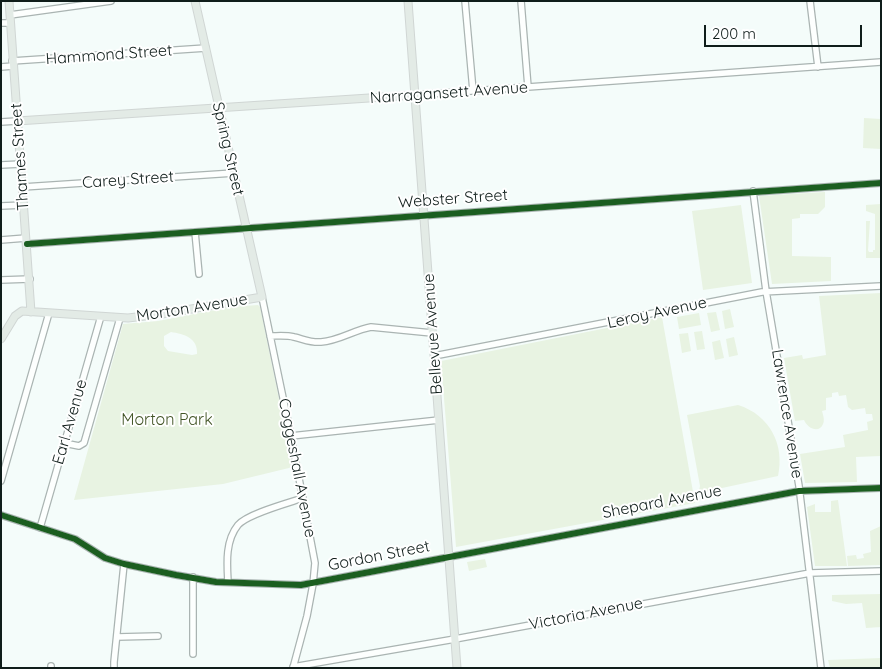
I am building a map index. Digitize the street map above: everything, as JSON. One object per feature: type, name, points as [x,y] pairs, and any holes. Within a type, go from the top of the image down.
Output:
[{"type":"main road","name":"Thames Street","points":[[9,1],[32,312]]},
{"type":"main road","name":"Spring Street","points":[[195,1],[262,296]]},
{"type":"main road","name":"Bellevue Avenue","points":[[408,1],[457,668]]},
{"type":"main road","name":"Narragansett Avenue","points":[[18,121],[415,95]]},
{"type":"main road","name":"Morton Avenue","points":[[32,312],[120,318],[162,314],[262,296]]},
{"type":"main road","points":[[2,338],[15,316],[22,312],[32,312]]},
{"type":"street","points":[[1,24],[10,19],[111,1]]},
{"type":"street","points":[[465,1],[473,91]]},
{"type":"street","points":[[521,1],[528,87]]},
{"type":"street","points":[[810,1],[818,67]]},
{"type":"street","name":"Hammond Street","points":[[1,67],[13,64],[206,48]]},
{"type":"street","name":"Narragansett Avenue","points":[[415,95],[881,62]]},
{"type":"street","points":[[1,122],[18,121]]},
{"type":"street","points":[[1,166],[21,164]]},
{"type":"street","name":"Carey Street","points":[[23,186],[234,173]]},
{"type":"street","name":"Webster Street","points":[[1,240],[27,241],[246,229],[881,182]]},
{"type":"street","name":"Lawrence Avenue","points":[[753,191],[766,291],[800,490],[821,668]]},
{"type":"street","points":[[1,206],[24,205]]},
{"type":"street","points":[[195,232],[200,274]]},
{"type":"street","points":[[1,280],[30,279]]},
{"type":"street","name":"Leroy Avenue","points":[[434,356],[766,291],[881,286]]},
{"type":"street","name":"Coggeshall Avenue","points":[[262,296],[291,436],[314,563],[313,584],[307,616],[293,667]]},
{"type":"street","points":[[1,480],[49,314]]},
{"type":"street","name":"Earl Avenue","points":[[40,528],[101,316]]},
{"type":"street","points":[[64,442],[79,446],[84,443],[120,318]]},
{"type":"street","points":[[270,336],[294,336],[314,342],[322,342],[330,341],[361,329],[371,328],[432,333]]},
{"type":"street","points":[[291,436],[439,420]]},
{"type":"street","name":"Shepard Avenue","points":[[450,556],[800,490],[881,488]]},
{"type":"street","points":[[228,582],[228,548],[237,526],[250,517],[303,498]]},
{"type":"street","name":"Gordon Street","points":[[1,515],[75,539],[105,558],[124,564],[176,575],[228,582],[313,584],[450,556]]},
{"type":"street","points":[[114,668],[124,564]]},
{"type":"street","name":"Victoria Avenue","points":[[293,667],[810,573],[881,571]]},
{"type":"street","points":[[193,577],[193,654]]},
{"type":"street","points":[[117,637],[158,636]]},
{"type":"green space","points":[[864,118],[881,119],[881,149],[863,148]]},
{"type":"green space","points":[[825,192],[825,207],[818,214],[800,214],[800,218],[792,219],[792,256],[831,257],[831,281],[772,284],[759,196]]},
{"type":"green space","points":[[881,204],[881,258],[866,258],[866,221],[870,221],[868,250],[873,252],[875,250],[875,214],[866,211],[866,205]]},
{"type":"green space","points":[[741,205],[752,283],[703,290],[692,211]]},
{"type":"green space","points":[[881,293],[881,456],[856,457],[857,482],[805,483],[800,454],[845,447],[843,435],[868,430],[867,422],[873,420],[872,414],[866,414],[865,408],[852,410],[848,407],[846,395],[839,396],[838,392],[832,393],[832,397],[826,398],[826,410],[822,411],[824,422],[819,429],[813,429],[804,420],[795,421],[784,358],[802,355],[803,359],[826,355],[819,296]]},
{"type":"green space","name":"Morton Park","points":[[258,305],[260,307],[293,467],[223,484],[74,500],[123,324],[158,321],[230,307]],"holes":[[[171,332],[185,336],[193,341],[197,354],[192,355],[168,351],[164,346],[164,336]]]},
{"type":"green space","points":[[730,309],[734,327],[725,329],[722,311]]},
{"type":"green space","points":[[716,312],[720,330],[711,332],[707,313]]},
{"type":"green space","points":[[699,313],[701,325],[679,329],[677,317]]},
{"type":"green space","points":[[662,317],[695,503],[456,547],[441,361]]},
{"type":"green space","points":[[702,331],[705,349],[697,350],[694,332]]},
{"type":"green space","points":[[688,333],[691,351],[682,353],[679,334]]},
{"type":"green space","points":[[734,337],[738,355],[729,357],[726,339]]},
{"type":"green space","points":[[720,340],[724,358],[715,360],[712,342]]},
{"type":"green space","points":[[738,405],[759,416],[773,433],[779,453],[778,476],[708,491],[702,494],[699,491],[700,486],[687,415]]},
{"type":"green space","points":[[838,500],[847,566],[815,566],[807,507],[815,504],[815,512],[831,512],[831,501]]},
{"type":"green space","points":[[881,526],[881,565],[848,566],[847,556],[856,555],[857,559],[864,558],[863,554],[871,552],[870,531]]},
{"type":"green space","points":[[485,559],[487,567],[469,571],[467,562]]},
{"type":"green space","points":[[881,594],[881,627],[866,628],[862,603],[846,604],[832,601],[832,595]]},
{"type":"green space","points":[[881,658],[881,668],[830,668],[828,660]]},
{"type":"cycle path","points":[[27,244],[881,183]]},
{"type":"cycle path","points":[[1,515],[75,539],[105,558],[124,564],[216,582],[301,585],[799,491],[881,488]]}]
